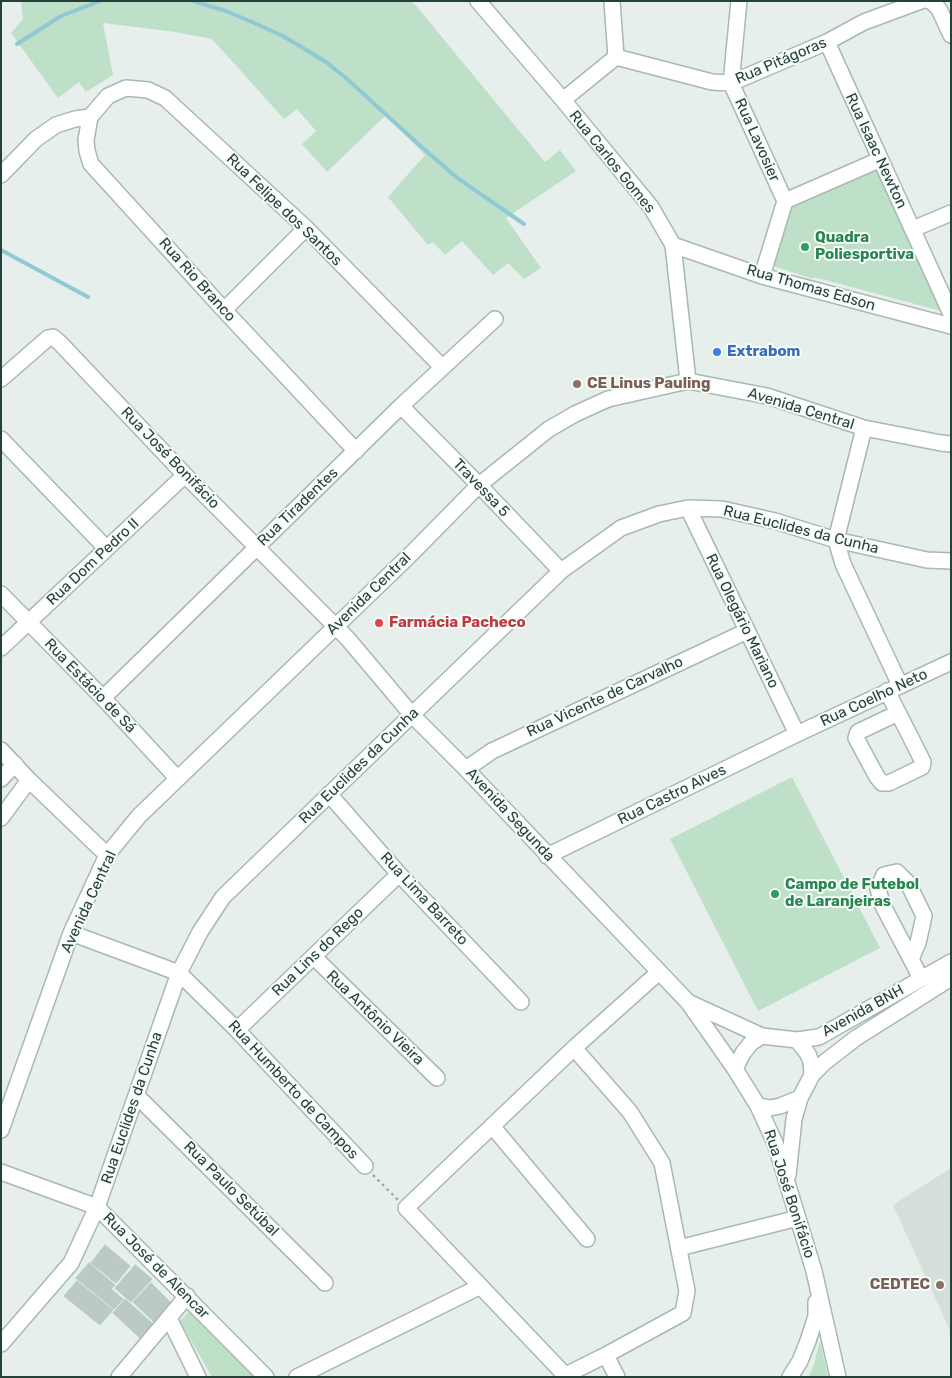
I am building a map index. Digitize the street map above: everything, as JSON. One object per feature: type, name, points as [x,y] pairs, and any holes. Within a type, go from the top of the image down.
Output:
[{"type":"street","points":[[563,100],[616,57],[612,1]]},
{"type":"street","name":"Rua Lavosier","points":[[739,1],[731,82],[785,201]]},
{"type":"street","name":"Rua Pitágoras","points":[[616,57],[712,82],[731,82],[827,42],[864,22],[921,1]]},
{"type":"street","points":[[929,1],[939,9],[951,35]]},
{"type":"street","name":"Rua Carlos Gomes","points":[[482,4],[651,207],[673,245],[688,380]]},
{"type":"street","name":"Rua Isaac Newton","points":[[827,42],[879,160],[913,229],[951,314]]},
{"type":"street","name":"Rua Felipe dos Santos","points":[[90,117],[108,96],[126,88],[148,90],[165,98],[306,228],[442,367]]},
{"type":"street","points":[[1,175],[36,138],[56,125],[90,117]]},
{"type":"street","name":"Rua Rio Branco","points":[[90,117],[86,140],[91,164],[356,451]]},
{"type":"street","points":[[762,276],[785,201],[879,160]]},
{"type":"street","points":[[913,229],[951,213]]},
{"type":"street","points":[[224,310],[306,228]]},
{"type":"street","name":"Rua Thomas Edson","points":[[673,245],[762,276],[951,326]]},
{"type":"street","name":"Rua Tiradentes","points":[[103,698],[401,406],[495,319]]},
{"type":"street","name":"Rua José Bonifácio","points":[[1,379],[48,338],[53,338],[60,343],[185,476],[335,626]]},
{"type":"street","name":"Avenida Central","points":[[1,1130],[6,1096],[72,933],[107,855],[139,816],[177,778],[410,555],[479,485],[549,429],[575,414],[608,399],[688,380],[768,396],[864,428],[951,444]]},
{"type":"street","name":"Travessa 5","points":[[401,406],[561,571]]},
{"type":"street","points":[[864,428],[836,540],[843,564],[894,688],[898,713],[923,762],[922,767],[890,782],[882,782],[877,777],[856,738],[858,732],[898,713]]},
{"type":"street","points":[[1,439],[106,548]]},
{"type":"street","name":"Rua Dom Pedro II","points":[[1,648],[185,476]]},
{"type":"street","name":"Rua Euclides da Cunha","points":[[1,1344],[71,1263],[98,1207],[179,973],[200,932],[224,897],[561,571],[621,528],[659,514],[688,508],[722,510],[749,515],[836,540],[927,560],[951,561]]},
{"type":"street","name":"Rua Olegário Mariano","points":[[688,508],[796,734]]},
{"type":"street","name":"Rua Estácio de Sá","points":[[1,594],[103,698],[177,778]]},
{"type":"street","name":"Avenida Segunda","points":[[335,626],[412,715],[688,1002]]},
{"type":"street","name":"Rua Vicente de Carvalho","points":[[466,769],[492,750],[747,631]]},
{"type":"street","name":"Rua Coelho Neto","points":[[796,734],[951,662]]},
{"type":"street","name":"Rua Castro Alves","points":[[547,856],[796,734]]},
{"type":"street","points":[[1,750],[29,780],[107,855]]},
{"type":"street","points":[[1,780],[15,764]]},
{"type":"street","points":[[1,818],[29,780]]},
{"type":"street","name":"Rua Lima Barreto","points":[[329,794],[399,874],[521,1002]]},
{"type":"street","points":[[911,959],[918,942],[924,916],[908,882],[897,872],[884,875],[878,889],[883,906],[921,979]]},
{"type":"street","name":"Rua Lins do Rego","points":[[237,1030],[399,874]]},
{"type":"street","points":[[72,933],[179,973]]},
{"type":"street","name":"Rua Antônio Vieira","points":[[314,957],[437,1078]]},
{"type":"street","name":"Avenida BNH","points":[[688,1002],[762,1036],[797,1040],[819,1037],[951,962]]},
{"type":"street","points":[[574,1048],[630,1112],[662,1163],[687,1291],[683,1313],[563,1376],[406,1208],[574,1048],[659,972]]},
{"type":"street","name":"Rua Humberto de Campos","points":[[179,973],[237,1030],[364,1166]]},
{"type":"street","name":"Avenida BNH","points":[[788,1182],[794,1119],[800,1098],[812,1076],[825,1062],[856,1038],[951,978]]},
{"type":"street","name":"Rua José Bonifácio","points":[[688,1002],[735,1069],[758,1106],[775,1143],[814,1271],[838,1377]]},
{"type":"street","points":[[735,1069],[743,1053],[751,1043],[762,1036]]},
{"type":"street","points":[[797,1040],[808,1054],[811,1062],[812,1076]]},
{"type":"street","name":"Rua Paulo Setúbal","points":[[138,1096],[326,1282]]},
{"type":"street","points":[[758,1106],[770,1108],[800,1098]]},
{"type":"street","points":[[492,1126],[587,1239]]},
{"type":"street","name":"Rua José de Alencar","points":[[1,1172],[98,1207],[266,1377]]},
{"type":"street","points":[[679,1248],[798,1218]]},
{"type":"street","points":[[790,1377],[800,1361],[816,1316],[814,1271]]},
{"type":"street","points":[[296,1377],[479,1287]]},
{"type":"street","points":[[119,1377],[187,1296]]},
{"type":"street","points":[[169,1318],[198,1377]]},
{"type":"street","points":[[606,1355],[617,1377]]},
{"type":"path","name":"Rua Humberto de Campos","points":[[364,1166],[406,1208]]},
{"type":"shaded area","name":"CEDTEC","points":[[951,1168],[951,1333],[893,1205]]},
{"type":"green space","points":[[21,1],[411,1],[545,162],[560,150],[576,171],[506,218],[541,268],[524,279],[508,263],[493,275],[462,241],[445,255],[433,242],[428,245],[388,197],[425,155],[386,115],[327,172],[302,144],[316,131],[297,109],[284,119],[212,39],[175,32],[103,23],[113,75],[86,92],[79,82],[58,98],[11,33],[23,19]]},
{"type":"green space","points":[[875,166],[945,312],[814,277],[813,279],[773,266],[790,202]]},
{"type":"green space","name":"Campo de Futebol de Laranjeiras","points":[[792,777],[880,948],[758,1011],[670,839]]},
{"type":"green space","points":[[192,1308],[260,1377],[212,1377],[180,1321]]},
{"type":"green space","points":[[820,1341],[828,1377],[809,1377],[814,1364]]},
{"type":"building","points":[[105,1245],[130,1266],[116,1283],[91,1263]]},
{"type":"building","points":[[89,1263],[115,1285],[111,1289],[123,1299],[114,1309],[76,1278]]},
{"type":"building","points":[[135,1265],[152,1279],[131,1302],[115,1288]]},
{"type":"building","points":[[77,1281],[113,1310],[100,1325],[64,1296]]},
{"type":"building","points":[[151,1283],[172,1304],[154,1322],[133,1302]]},
{"type":"building","points":[[125,1299],[153,1324],[140,1338],[113,1313]]},
{"type":"waterway","points":[[17,44],[61,16],[100,1]]},
{"type":"waterway","points":[[193,1],[226,11],[283,36],[326,62],[456,177],[524,224]]},
{"type":"waterway","points":[[1,250],[88,297]]},
{"type":"place","name":"Quadra Poliesportiva","points":[[805,247]]},
{"type":"place","name":"Extrabom","points":[[717,352]]},
{"type":"place","name":"CE Linus Pauling","points":[[577,384]]},
{"type":"place","name":"Farmácia Pacheco","points":[[379,623]]},
{"type":"place","name":"Campo de Futebol de Laranjeiras","points":[[775,894]]},
{"type":"place","name":"CEDTEC","points":[[940,1285]]}]
